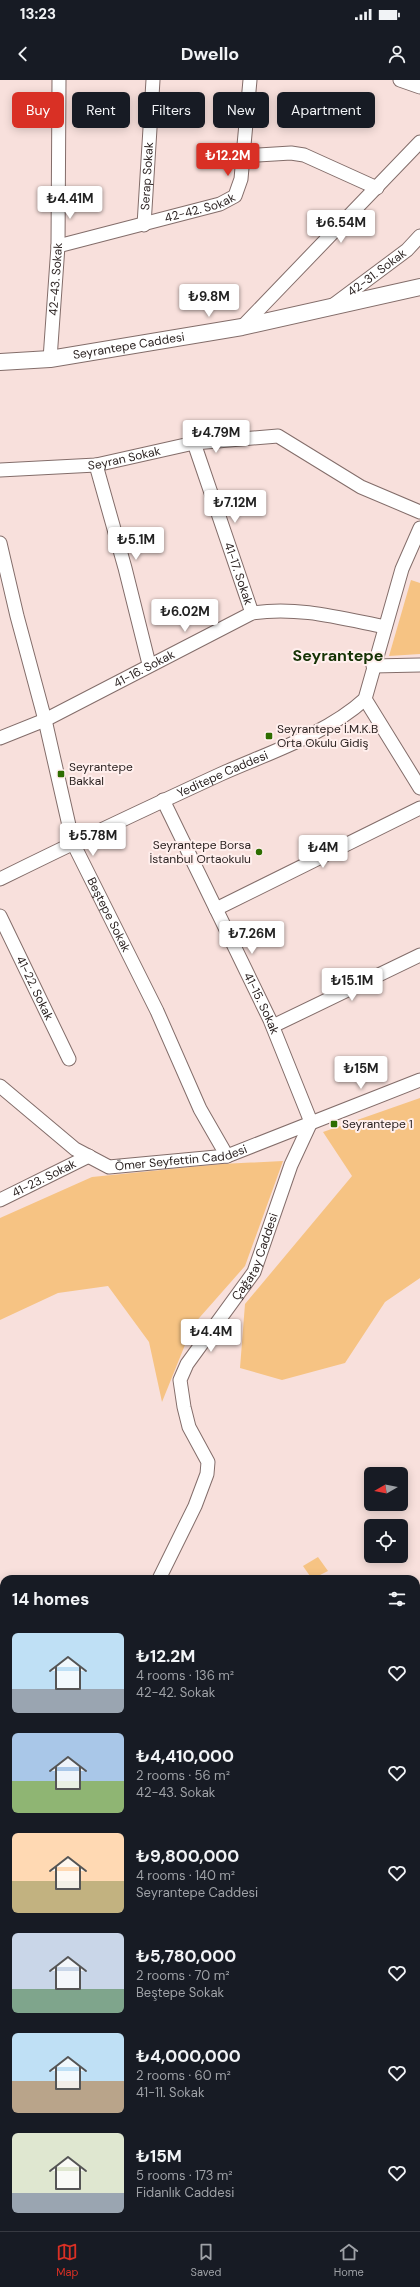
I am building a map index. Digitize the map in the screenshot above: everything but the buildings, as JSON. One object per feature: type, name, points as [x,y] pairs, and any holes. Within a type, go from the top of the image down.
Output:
[{"type":"street","name":"42-43. Sokak","points":[[50,359],[58,246],[59,80]]},
{"type":"street","name":"Serap Sokak","points":[[144,225],[153,80]]},
{"type":"street","points":[[250,80],[243,156],[291,153],[304,156],[377,188]]},
{"type":"street","points":[[400,80],[420,88]]},
{"type":"street","points":[[242,327],[420,142]]},
{"type":"street","name":"42-42. Sokak","points":[[58,246],[144,225],[220,204],[235,196],[241,179],[243,156]]},
{"type":"street","name":"42-31. Sokak","points":[[332,306],[406,250],[420,236]]},
{"type":"street","name":"Seyrantepe Caddesi","points":[[0,362],[50,359],[242,327],[332,306],[420,288]]},
{"type":"street","name":"Seyran Sokak","points":[[0,470],[96,464],[194,443],[278,436],[361,487],[420,512]]},
{"type":"street","name":"41-17. Sokak","points":[[194,443],[252,613]]},
{"type":"street","points":[[96,464],[125,568],[149,664]]},
{"type":"street","points":[[420,528],[402,569],[373,666],[365,699],[420,788]]},
{"type":"street","name":"Beştepe Sokak","points":[[0,543],[16,616],[45,720],[73,843],[157,1011],[200,1109],[227,1156]]},
{"type":"street","name":"41-16. Sokak","points":[[0,738],[45,720],[149,664],[252,613],[270,610],[308,611],[385,627]]},
{"type":"street","points":[[373,666],[420,665]]},
{"type":"street","name":"Yeditepe Caddesi","points":[[0,879],[164,800],[345,717],[365,699]]},
{"type":"street","name":"41-15. Sokak","points":[[164,800],[273,1026],[311,1122]]},
{"type":"street","points":[[216,908],[420,808]]},
{"type":"street","name":"41-22. Sokak","points":[[0,916],[69,1059]]},
{"type":"street","points":[[273,1026],[420,955]]},
{"type":"street","name":"Ömer Seyfettin Caddesi","points":[[0,1086],[75,1149],[109,1167],[227,1156],[420,1080]]},
{"type":"street","name":"Çağatay Caddesi","points":[[161,1575],[195,1506],[207,1474],[208,1462],[189,1427],[180,1380],[187,1364],[254,1272],[291,1165],[311,1122]]},
{"type":"street","name":"41-23. Sokak","points":[[0,1200],[89,1156]]},
{"type":"shaded area","points":[[411,580],[420,583],[420,654],[389,656]]},
{"type":"shaded area","points":[[420,1098],[420,1278],[385,1302],[345,1363],[282,1380],[240,1368],[245,1304],[352,1176],[323,1132]]},
{"type":"shaded area","points":[[283,1161],[245,1266],[193,1325],[162,1402],[149,1342],[108,1286],[58,1293],[0,1320],[0,1218],[92,1177],[221,1164]]},
{"type":"shaded area","points":[[318,1557],[328,1571],[320,1575],[309,1575],[303,1566]]},
{"type":"place","name":"Seyrantepe İ.M.K.B Orta Okulu Gidiş","points":[[269,736]]},
{"type":"place","name":"Seyrantepe Bakkal","points":[[61,774]]},
{"type":"place","name":"Seyrantepe Borsa İstanbul Ortaokulu","points":[[259,852]]},
{"type":"place","name":"Seyrantepe 1","points":[[334,1124]]},
{"type":"district","name":"Seyrantepe","points":[[338,655]]}]
